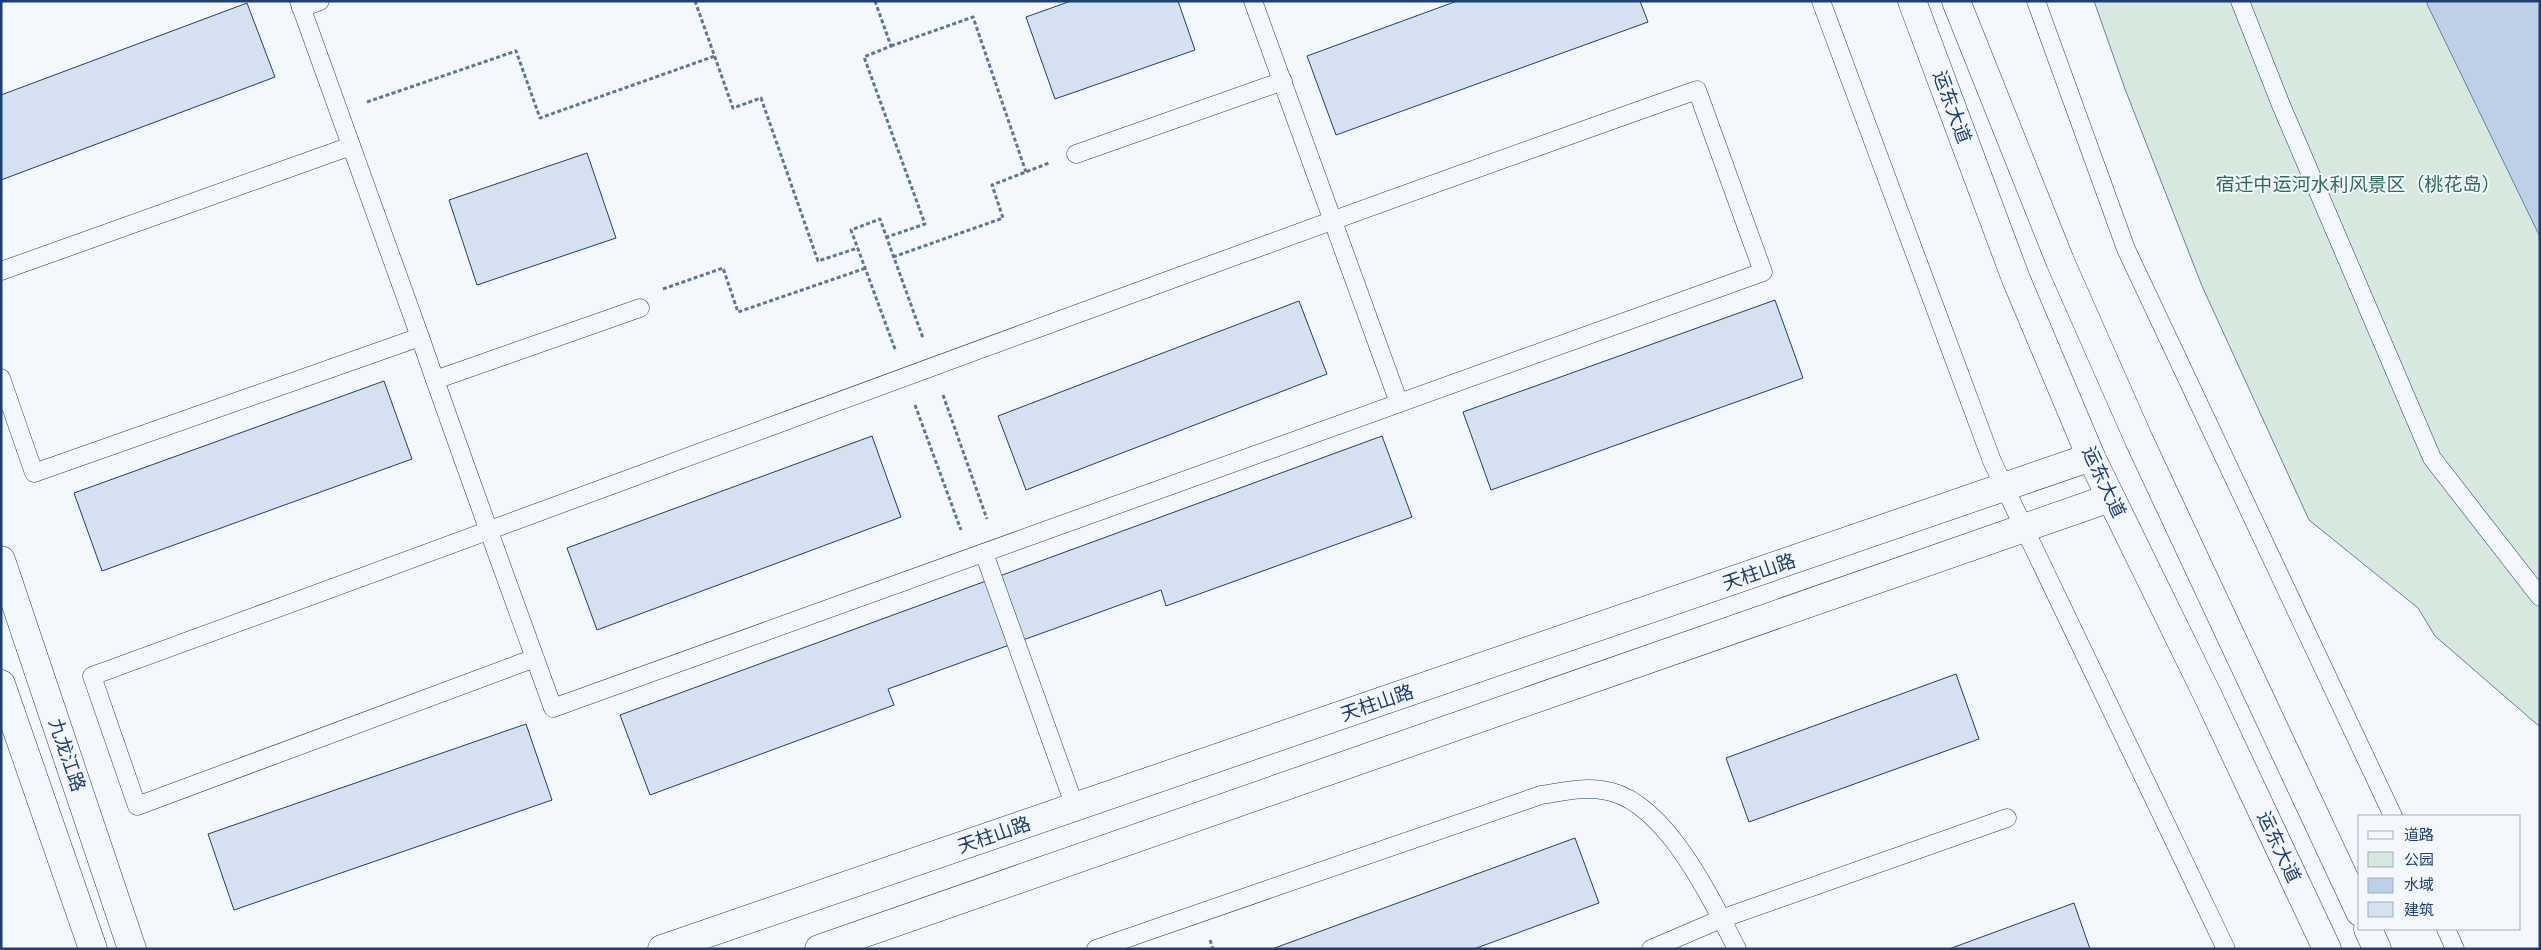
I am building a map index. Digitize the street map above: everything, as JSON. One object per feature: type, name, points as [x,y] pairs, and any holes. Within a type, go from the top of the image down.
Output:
[{"type":"street","name":"运东大道","points":[[1912,1],[2016,279],[2091,457],[2208,694],[2327,949]]},
{"type":"street","points":[[1956,1],[2060,261],[2139,440],[2358,908]]},
{"type":"street","name":"天柱山路","points":[[662,949],[2091,457]]},
{"type":"street","points":[[819,949],[2110,498]]},
{"type":"street","name":"九龙江路","points":[[1,560],[132,949]]},
{"type":"street","name":"九龙江路","points":[[1,684],[93,949]]},
{"type":"street","points":[[2368,930],[2377,949]]},
{"type":"lane","points":[[320,1],[300,5],[420,337],[435,380],[489,531],[534,658],[553,708],[1764,272],[1697,90],[1332,219],[489,531],[92,676],[137,806],[534,658]]},
{"type":"lane","points":[[1254,1],[1399,403]]},
{"type":"lane","points":[[1820,1],[1988,452],[2226,949]]},
{"type":"lane","points":[[2036,1],[2126,249],[2393,815]]},
{"type":"lane","points":[[2240,1],[2281,106],[2432,458],[2540,597]]},
{"type":"lane","points":[[1076,154],[1282,81]]},
{"type":"lane","points":[[1,271],[350,146]]},
{"type":"lane","points":[[435,380],[640,308]]},
{"type":"lane","points":[[1,378],[34,473],[420,337]]},
{"type":"lane","points":[[984,553],[1075,807]]},
{"type":"lane","points":[[1096,949],[1541,795],[1576,789],[1604,790],[1631,801],[1650,813],[1675,843],[1700,881],[1737,949]]},
{"type":"lane","points":[[1651,949],[1721,919],[2007,818]]},
{"type":"lane","points":[[2446,930],[2455,949]]},
{"type":"path","points":[[695,1],[733,108],[761,98],[818,261],[858,248]]},
{"type":"path","points":[[875,1],[891,46]]},
{"type":"path","points":[[887,237],[925,224],[864,57],[973,17],[1026,172]]},
{"type":"path","points":[[338,111],[516,51],[540,118],[715,56]]},
{"type":"path","points":[[893,257],[1003,218],[992,185],[1076,154]]},
{"type":"path","points":[[880,219],[933,366],[984,553],[904,377],[852,230],[880,219]]},
{"type":"path","points":[[640,308],[646,295],[723,268],[738,312],[866,268]]},
{"type":"green space","name":"宿迁中运河水利风景区（桃花岛）","points":[[2094,1],[2540,1],[2540,727],[2435,636],[2418,608],[2309,520],[2202,286],[2125,89]]},
{"type":"water","points":[[2427,1],[2540,1],[2540,237],[2427,4]]},
{"type":"building","points":[[1071,1],[1178,1],[1195,50],[1055,99],[1026,17]]},
{"type":"building","points":[[1457,1],[1640,1],[1648,22],[1336,135],[1307,56]]},
{"type":"building","points":[[247,3],[275,77],[1,180],[1,95]]},
{"type":"building","points":[[587,153],[616,238],[477,285],[449,200]]},
{"type":"building","points":[[1775,300],[1803,378],[1491,490],[1463,412]]},
{"type":"building","points":[[1299,301],[1327,374],[1026,490],[998,416]]},
{"type":"building","points":[[384,381],[412,459],[102,571],[74,493]]},
{"type":"building","points":[[872,436],[901,517],[597,630],[567,548]]},
{"type":"building","points":[[1382,436],[1412,517],[1166,606],[1161,590],[888,689],[894,705],[650,795],[620,715]]},
{"type":"building","points":[[1956,674],[1979,739],[1749,822],[1726,758]]},
{"type":"building","points":[[526,724],[552,800],[234,910],[208,834]]},
{"type":"building","points":[[1575,838],[1599,903],[1474,949],[1272,949]]},
{"type":"building","points":[[2074,903],[2090,949],[1949,949]]}]
